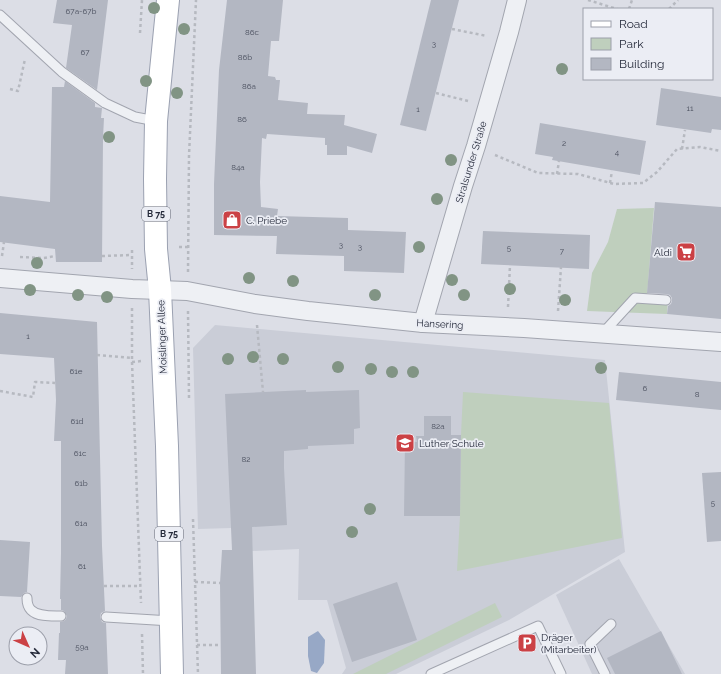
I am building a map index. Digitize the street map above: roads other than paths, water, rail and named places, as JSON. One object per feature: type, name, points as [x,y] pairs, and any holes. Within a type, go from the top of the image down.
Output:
[{"type":"main road","name":"Moislinger Allee","points":[[168,0],[156,121],[155,179],[156,249],[160,290],[167,446],[172,674]]},
{"type":"street","name":"Stralsunder Straße","points":[[423,324],[488,106],[517,0]]},
{"type":"street","name":"Hansering","points":[[0,278],[132,289],[187,291],[255,304],[423,324],[557,330],[721,342]]},
{"type":"lane","points":[[0,15],[62,72],[105,103],[135,117],[156,121]]},
{"type":"lane","points":[[602,334],[635,298],[666,300]]},
{"type":"lane","points":[[27,598],[28,604],[32,611],[43,616],[61,616]]},
{"type":"lane","points":[[106,617],[171,621]]},
{"type":"lane","points":[[605,674],[590,644],[612,624]]},
{"type":"lane","points":[[431,674],[538,626],[559,673]]},
{"type":"water","points":[[318,631],[325,640],[324,663],[317,673],[311,671],[308,656],[308,637]]},
{"type":"place","name":"C. Priebe","points":[[232,220]]},
{"type":"place","name":"Aldi","points":[[686,252]]},
{"type":"place","name":"Luther Schule","points":[[405,443]]},
{"type":"place","name":"Dräger (Mitarbeiter)","points":[[527,643]]}]
